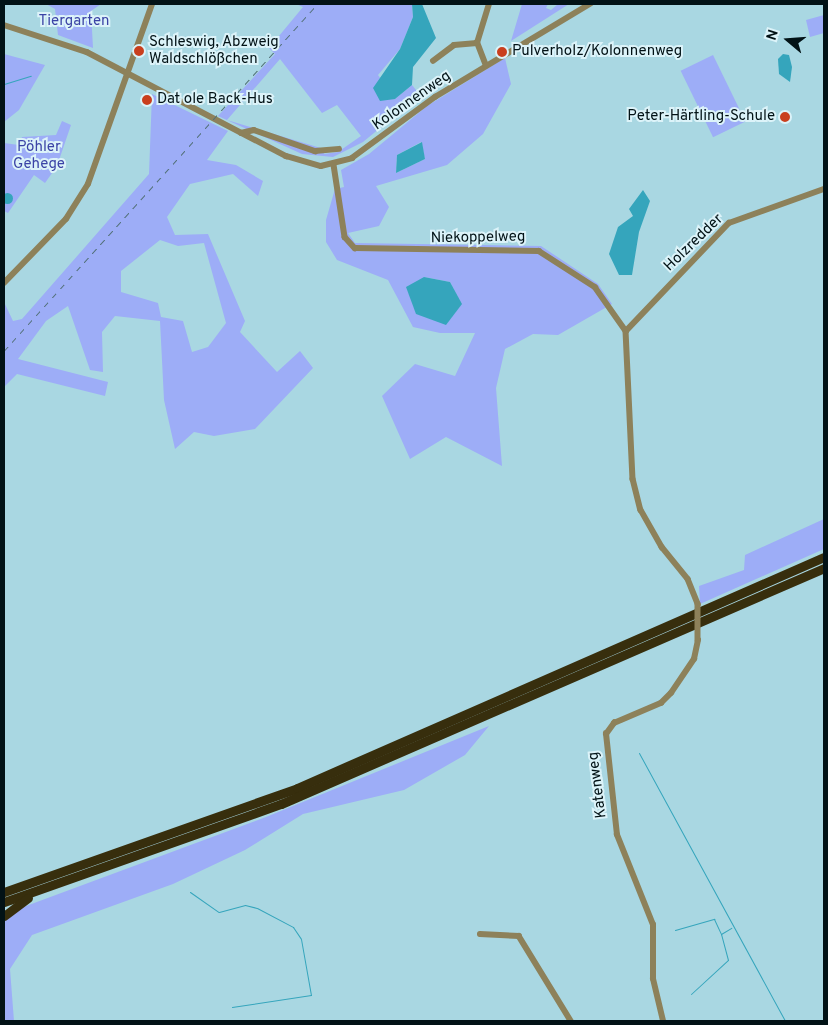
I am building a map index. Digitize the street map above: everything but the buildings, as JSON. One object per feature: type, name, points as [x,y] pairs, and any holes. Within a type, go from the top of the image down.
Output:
[{"type":"highway","points":[[4,892],[296,788],[824,557]]},
{"type":"highway","points":[[4,902],[197,837],[413,750],[824,568]]},
{"type":"highway","points":[[4,916],[41,890]]},
{"type":"street","points":[[4,283],[78,202],[98,159],[152,4]]},
{"type":"street","points":[[486,66],[477,43],[487,4]]},
{"type":"street","name":"Kolonnenweg","points":[[334,165],[366,150],[417,109],[590,4]]},
{"type":"street","points":[[4,25],[87,52],[128,75],[299,161],[334,165]]},
{"type":"street","points":[[434,61],[454,45],[477,43]]},
{"type":"street","points":[[241,133],[254,130],[323,153],[339,148]]},
{"type":"street","name":"Niekoppelweg","points":[[334,165],[345,237],[355,248],[540,251],[596,287],[626,331]]},
{"type":"street","name":"Holzredder","points":[[626,331],[729,223],[824,189]]},
{"type":"street","name":"Katenweg","points":[[626,331],[633,479],[641,510],[662,547],[688,579],[698,604],[698,640],[694,659],[671,693],[661,702],[614,723],[606,734],[619,842],[653,925],[653,979],[663,1021]]},
{"type":"street","points":[[480,934],[519,936],[571,1021]]},
{"type":"green space","name":"Tiergarten","points":[[46,4],[101,4],[91,11],[93,48],[58,35],[55,9]]},
{"type":"green space","points":[[296,4],[412,4],[413,17],[400,49],[378,75],[395,99],[412,85],[420,95],[363,142],[333,157],[302,154],[218,116],[275,54],[269,48],[303,7]],"holes":[[[280,59],[322,113],[337,105],[361,136],[338,152],[324,154],[324,149],[227,120]]]},
{"type":"green space","points":[[522,4],[548,4],[546,8],[551,10],[558,4],[569,4],[511,41]]},
{"type":"green space","points":[[824,15],[824,33],[810,37],[806,20]]},
{"type":"green space","points":[[4,54],[45,65],[19,110],[4,122]]},
{"type":"green space","points":[[713,55],[745,122],[713,137],[681,71]]},
{"type":"green space","points":[[505,58],[511,84],[483,134],[447,165],[376,186],[389,207],[379,226],[348,233],[355,243],[541,246],[598,284],[612,304],[558,335],[533,334],[505,349],[496,388],[502,466],[446,437],[410,459],[382,396],[415,364],[455,376],[475,333],[440,333],[413,327],[388,280],[337,260],[326,242],[326,220],[335,189],[344,187],[341,170],[369,154],[427,106]],"holes":[[[421,142],[425,159],[396,173],[397,155]],[[424,277],[450,282],[455,292]]]},
{"type":"green space","points":[[152,94],[228,131],[207,160],[236,165],[263,181],[258,196],[233,174],[190,184],[167,217],[175,235],[208,234],[245,321],[240,332],[277,372],[300,351],[313,368],[255,429],[214,436],[194,432],[175,449],[164,400],[160,321],[115,316],[102,332],[103,372],[90,370],[68,306],[46,321],[18,359],[108,382],[105,396],[17,374],[4,387],[4,302],[13,321],[22,319],[149,174]],"holes":[[[160,240],[178,246],[204,243],[226,323],[208,347],[192,352],[183,321],[161,317],[158,303],[121,292],[121,271]]]},
{"type":"green space","name":"Pöhler Gehege","points":[[62,121],[71,125],[57,166],[45,183],[34,175],[8,213],[4,211],[4,143],[19,145],[22,137],[56,135]]},
{"type":"green space","points":[[824,519],[824,549],[700,604],[699,586],[744,570],[745,555]]},
{"type":"green space","points":[[489,726],[465,755],[404,790],[303,814],[245,850],[173,884],[32,935],[10,969],[14,1021],[4,1021],[4,922],[18,909],[266,817]]},
{"type":"shaded area","points":[[412,4],[422,4],[436,38],[413,67],[412,85],[395,99],[380,101],[373,88],[400,49],[413,17]]},
{"type":"shaded area","points":[[783,54],[789,55],[792,67],[790,82],[779,74],[778,59]]},
{"type":"shaded area","points":[[422,142],[425,159],[396,173],[397,155]]},
{"type":"shaded area","points":[[643,190],[650,201],[639,232],[632,275],[619,275],[609,254],[618,227],[633,216],[629,209]]},
{"type":"shaded area","points":[[7,192],[13,198],[7,204],[1,198]]},
{"type":"shaded area","points":[[424,277],[450,282],[462,304],[446,325],[416,314],[406,287]]},
{"type":"waterway","points":[[4,84],[31,76]]},
{"type":"waterway","points":[[639,753],[785,1021]]},
{"type":"waterway","points":[[190,892],[219,912],[245,905],[257,908],[293,927],[301,939],[311,995],[232,1007]]},
{"type":"waterway","points":[[675,930],[714,919],[721,934],[731,928]]},
{"type":"waterway","points":[[691,994],[728,960],[721,934]]},
{"type":"railway","points":[[4,351],[318,4]]},
{"type":"place","name":"Schleswig, Abzweig Waldschlößchen","points":[[139,51]]},
{"type":"place","name":"Pulverholz/Kolonnenweg","points":[[502,52]]},
{"type":"place","name":"Dat ole Back-Hus","points":[[147,100]]},
{"type":"place","name":"Peter-Härtling-Schule","points":[[785,117]]}]
